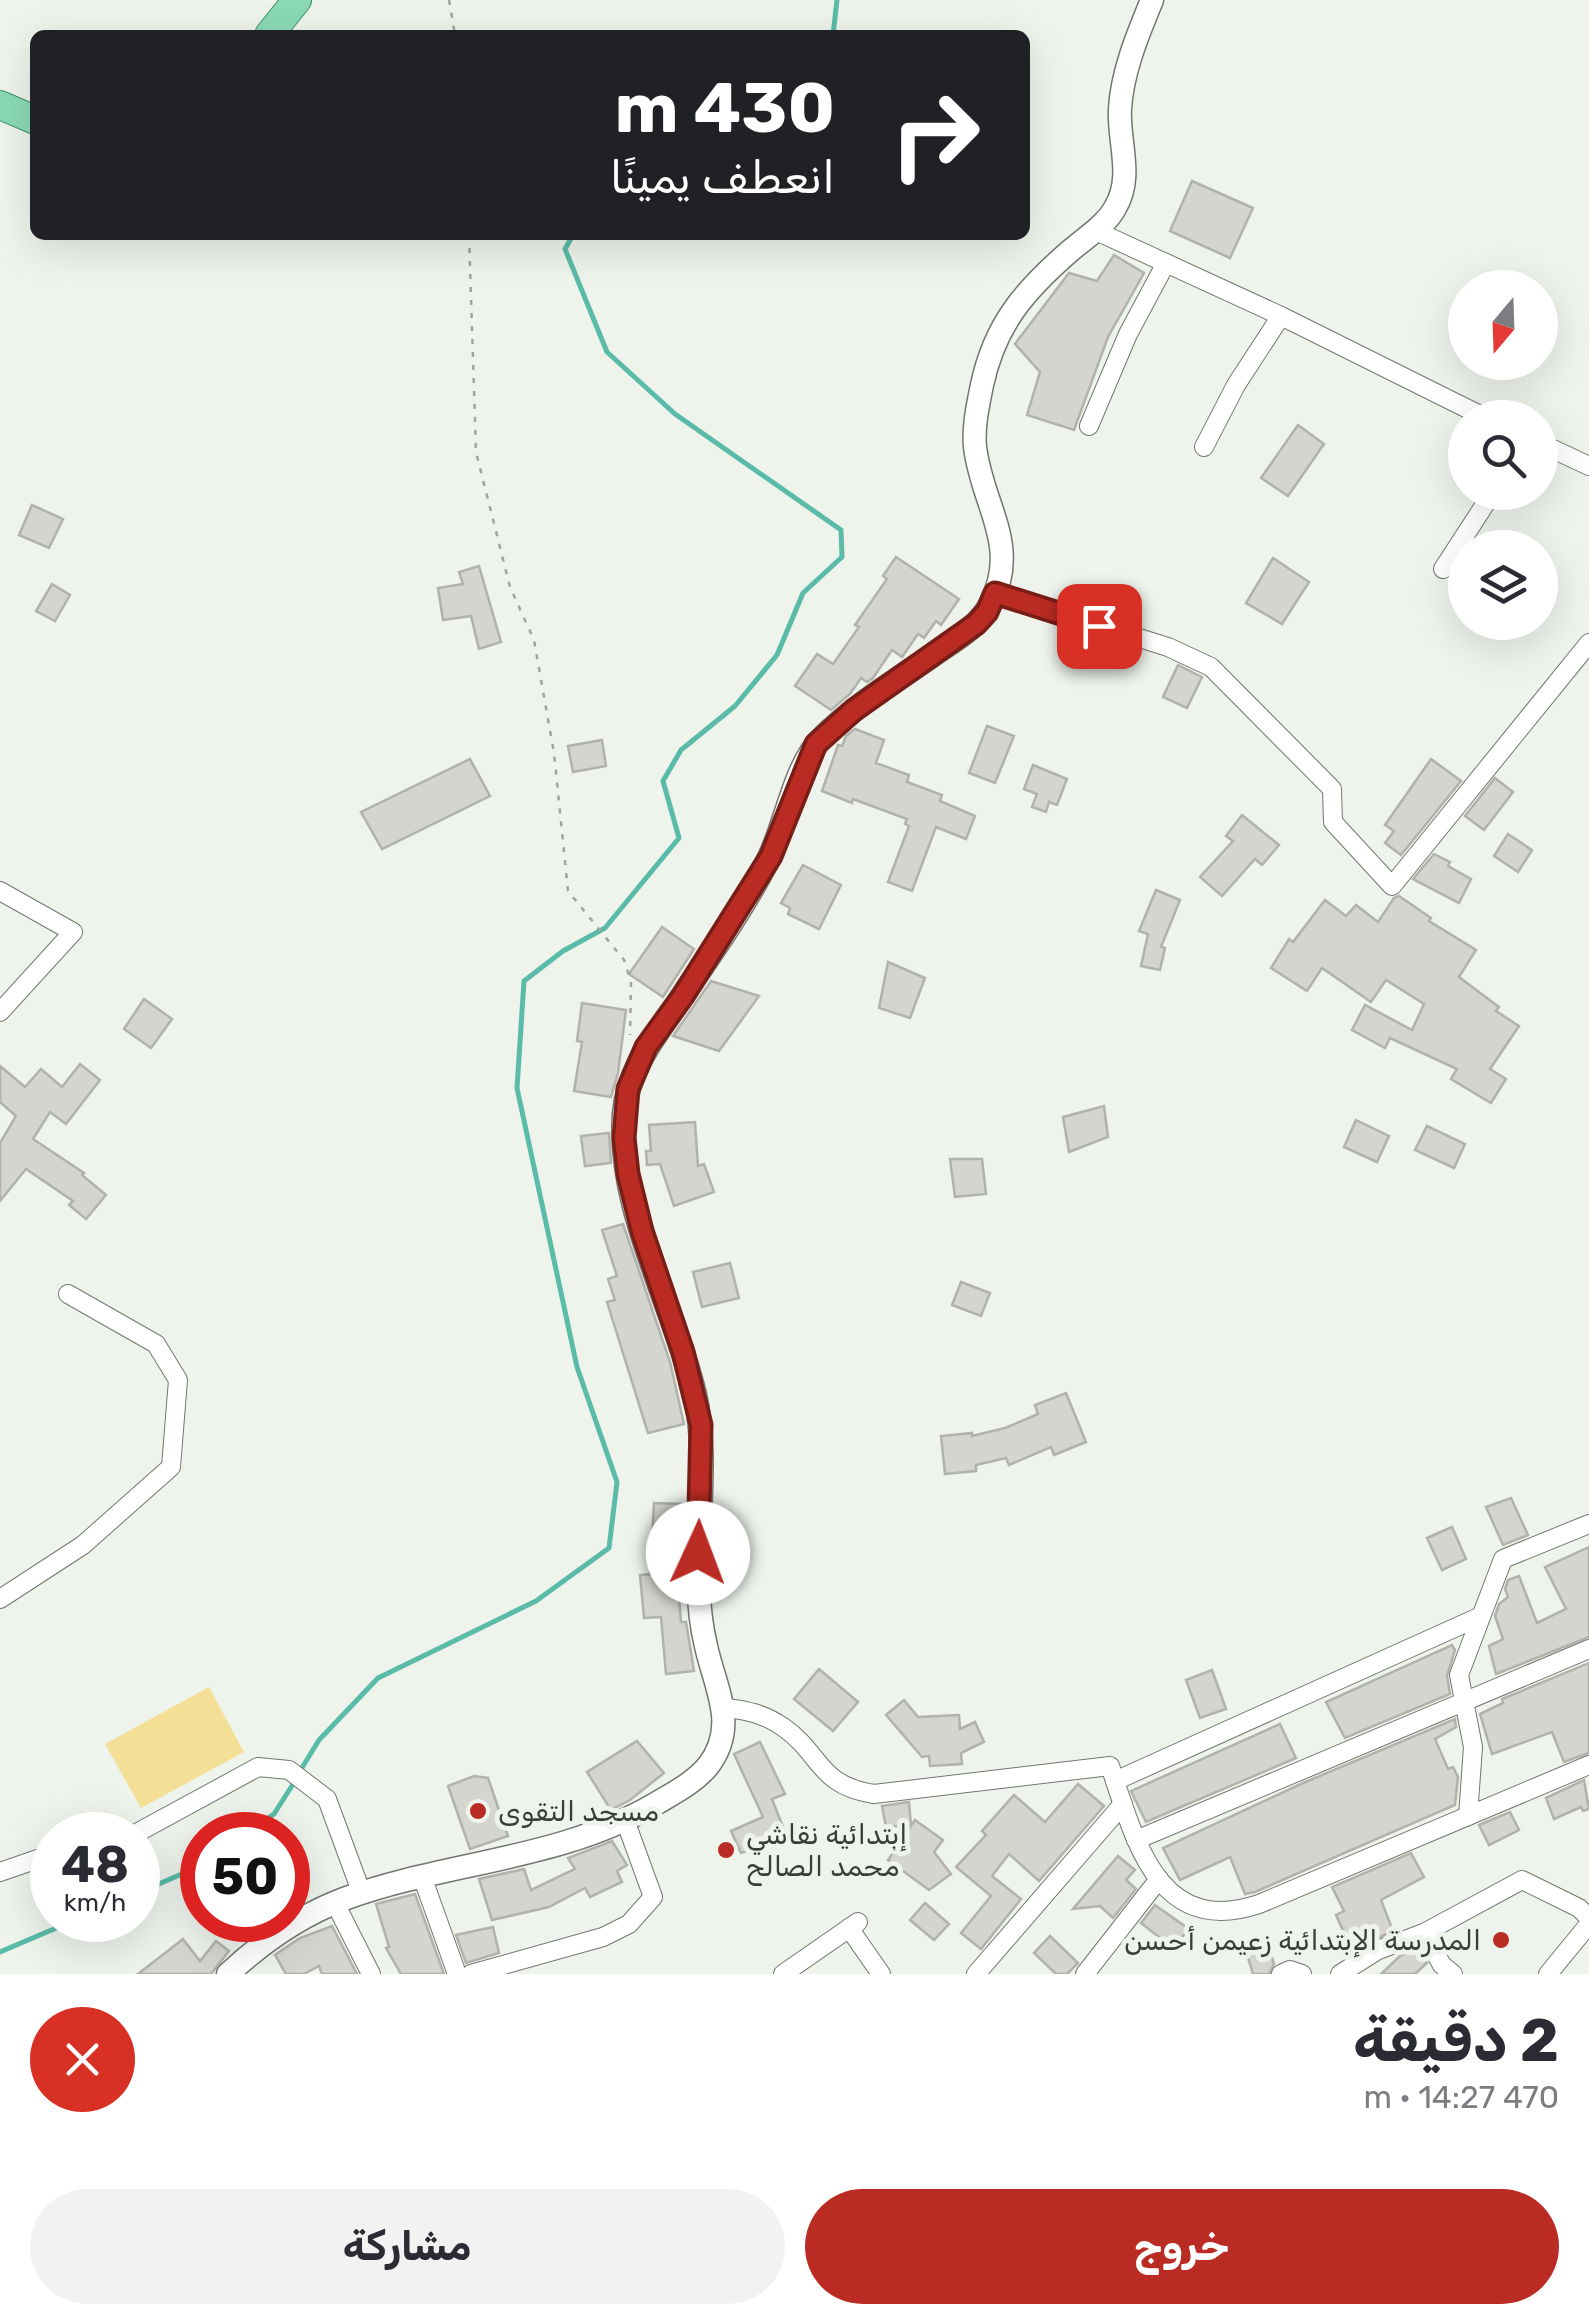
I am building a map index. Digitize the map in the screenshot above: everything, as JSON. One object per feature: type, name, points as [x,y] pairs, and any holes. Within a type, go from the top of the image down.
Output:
[{"type":"main road","points":[[272,30],[297,0]]},
{"type":"main road","points":[[228,1974],[287,1929],[335,1903],[536,1852],[626,1820],[669,1796],[707,1766],[719,1748],[725,1708],[704,1641],[698,1553],[701,1425],[683,1352],[642,1231],[628,1174],[624,1114],[628,1089],[640,1058],[763,870],[816,744],[854,710],[976,624],[987,612],[1004,566],[1002,544],[974,442],[986,368],[1010,312],[1031,285],[1113,214],[1125,174],[1120,109],[1133,50],[1152,0]]},
{"type":"main road","points":[[0,105],[30,118]]},
{"type":"street","points":[[1094,230],[1281,316],[1450,400]]},
{"type":"street","points":[[1089,426],[1128,334],[1166,263]]},
{"type":"street","points":[[1204,447],[1236,385],[1281,316]]},
{"type":"street","points":[[1558,452],[1589,466]]},
{"type":"street","points":[[1443,568],[1481,510]]},
{"type":"street","points":[[995,593],[1168,647],[1212,667],[1332,788],[1333,822],[1392,886],[1589,643]]},
{"type":"street","points":[[0,891],[74,932],[0,1012]]},
{"type":"street","points":[[0,1598],[83,1545],[171,1467],[178,1380],[156,1344],[68,1294]]},
{"type":"street","points":[[1468,1816],[1473,1746],[1459,1675],[1502,1559],[1589,1524]]},
{"type":"street","points":[[1115,1781],[1482,1616]]},
{"type":"street","points":[[1136,1840],[1589,1649]]},
{"type":"street","points":[[725,1708],[753,1711],[786,1728],[829,1777],[848,1790],[874,1794],[1110,1766],[1136,1840],[1159,1879],[1188,1905],[1215,1912],[1241,1910],[1589,1765]]},
{"type":"street","points":[[160,1820],[258,1767],[289,1770],[326,1799],[362,1894]]},
{"type":"street","points":[[976,1974],[1123,1804]]},
{"type":"street","points":[[471,1974],[603,1938],[629,1924],[653,1897],[626,1820]]},
{"type":"street","points":[[0,1872],[30,1862]]},
{"type":"street","points":[[423,1879],[457,1974]]},
{"type":"street","points":[[1085,1974],[1159,1879]]},
{"type":"street","points":[[1340,1974],[1378,1950],[1424,1933],[1522,1880],[1579,1908],[1589,1921],[1548,1974]]},
{"type":"street","points":[[335,1903],[371,1974]]},
{"type":"street","points":[[783,1974],[853,1925],[881,1974]]},
{"type":"street","points":[[1424,1933],[1442,1971]]},
{"type":"street","points":[[1281,1974],[1290,1970],[1302,1974]]},
{"type":"path","points":[[449,0],[454,30]]},
{"type":"path","points":[[469,240],[476,452],[510,586],[534,640],[554,752],[568,891],[624,960],[631,982],[630,1041],[640,1058]]},
{"type":"shaded area","points":[[209,1687],[244,1752],[141,1808],[105,1744]]},
{"type":"building","points":[[1192,181],[1253,208],[1230,258],[1170,231]]},
{"type":"building","points":[[1114,255],[1144,273],[1108,337],[1074,430],[1027,415],[1040,372],[1015,344],[1069,273],[1097,281]]},
{"type":"building","points":[[1298,425],[1324,444],[1288,496],[1261,478]]},
{"type":"building","points":[[32,505],[63,519],[49,548],[19,535]]},
{"type":"building","points":[[896,557],[959,599],[941,625],[936,621],[924,638],[918,634],[902,657],[892,650],[873,678],[867,682],[861,678],[831,710],[795,686],[817,654],[833,664],[859,627],[855,625],[887,579],[883,576]]},
{"type":"building","points":[[1273,558],[1309,582],[1282,624],[1246,603]]},
{"type":"building","points":[[479,566],[501,642],[479,649],[471,616],[443,620],[438,588],[463,584],[459,572]]},
{"type":"building","points":[[52,584],[70,595],[55,621],[36,611]]},
{"type":"building","points":[[1178,665],[1202,677],[1187,708],[1163,697]]},
{"type":"building","points":[[987,726],[1014,736],[995,783],[969,773]]},
{"type":"building","points":[[855,729],[884,740],[876,763],[909,775],[907,782],[942,795],[940,801],[975,816],[966,839],[936,827],[912,891],[888,882],[909,826],[905,824],[907,819],[822,791],[838,745],[842,746]]},
{"type":"building","points":[[602,740],[606,766],[573,772],[568,746]]},
{"type":"building","points":[[470,759],[490,796],[382,849],[361,812]]},
{"type":"building","points":[[1431,759],[1461,781],[1401,855],[1385,843],[1394,831],[1385,825]]},
{"type":"building","points":[[1033,765],[1067,779],[1057,805],[1049,802],[1046,812],[1032,807],[1037,794],[1024,789]]},
{"type":"building","points":[[1495,778],[1513,792],[1484,830],[1465,816]]},
{"type":"building","points":[[1242,815],[1279,845],[1262,865],[1255,859],[1222,896],[1200,877],[1233,841],[1226,836]]},
{"type":"building","points":[[1508,834],[1532,850],[1518,872],[1494,856]]},
{"type":"building","points":[[1434,854],[1471,879],[1459,903],[1413,879]]},
{"type":"building","points":[[803,865],[841,885],[819,929],[788,914],[790,908],[781,903]]},
{"type":"building","points":[[1156,890],[1180,900],[1161,947],[1165,948],[1160,970],[1141,966],[1148,934],[1139,931]]},
{"type":"building","points":[[1399,896],[1431,918],[1429,921],[1476,950],[1459,977],[1519,1026],[1490,1069],[1506,1079],[1491,1103],[1451,1079],[1457,1069],[1390,1038],[1385,1048],[1352,1030],[1365,1005],[1412,1030],[1424,1004],[1386,980],[1371,1002],[1322,968],[1307,991],[1271,968],[1289,939],[1293,942],[1325,900],[1346,916],[1356,905],[1378,922]]},
{"type":"building","points":[[662,927],[694,949],[663,997],[629,974]]},
{"type":"building","points":[[888,962],[925,978],[910,1018],[879,1008]]},
{"type":"building","points":[[711,981],[759,996],[719,1051],[673,1036]]},
{"type":"building","points":[[144,999],[172,1019],[151,1048],[124,1029]]},
{"type":"building","points":[[582,1003],[626,1010],[611,1097],[574,1091],[582,1042],[577,1041]]},
{"type":"building","points":[[80,1064],[100,1080],[66,1124],[50,1112],[33,1139],[84,1173],[106,1195],[86,1219],[69,1205],[73,1201],[26,1169],[0,1201],[0,1143],[16,1116],[0,1102],[0,1066],[25,1087],[41,1069],[62,1087]]},
{"type":"building","points":[[1104,1106],[1108,1137],[1069,1152],[1063,1117]]},
{"type":"building","points":[[1356,1120],[1389,1136],[1377,1162],[1344,1147]]},
{"type":"building","points":[[695,1122],[698,1166],[704,1164],[714,1192],[674,1206],[660,1164],[647,1165],[646,1151],[651,1151],[649,1125]]},
{"type":"building","points":[[1427,1126],[1465,1144],[1454,1168],[1415,1150]]},
{"type":"building","points":[[609,1133],[611,1163],[585,1166],[581,1136]]},
{"type":"building","points":[[950,1159],[982,1159],[986,1194],[955,1197]]},
{"type":"building","points":[[623,1224],[670,1362],[684,1424],[648,1433],[607,1302],[615,1300],[608,1279],[617,1276],[602,1230]]},
{"type":"building","points":[[730,1263],[739,1298],[702,1307],[693,1272]]},
{"type":"building","points":[[961,1282],[990,1293],[981,1316],[952,1305]]},
{"type":"building","points":[[1066,1393],[1086,1442],[1054,1455],[1051,1447],[1009,1465],[1006,1458],[976,1465],[976,1471],[945,1474],[941,1436],[972,1436],[1005,1428],[1038,1414],[1035,1405]]},
{"type":"building","points":[[1511,1498],[1528,1535],[1503,1545],[1486,1507]]},
{"type":"building","points":[[654,1503],[684,1504],[681,1558],[676,1558],[681,1622],[686,1622],[694,1671],[666,1674],[661,1617],[644,1618],[640,1575],[650,1574]]},
{"type":"building","points":[[1452,1527],[1466,1559],[1442,1570],[1427,1538]]},
{"type":"building","points":[[1589,1547],[1589,1637],[1496,1674],[1489,1646],[1503,1639],[1495,1616],[1499,1604],[1508,1597],[1508,1580],[1519,1576],[1537,1623],[1566,1609],[1545,1567]]},
{"type":"building","points":[[1452,1645],[1455,1650],[1447,1676],[1450,1694],[1345,1738],[1326,1702]]},
{"type":"building","points":[[1589,1663],[1589,1753],[1564,1762],[1552,1732],[1492,1754],[1480,1714],[1503,1703],[1502,1699]]},
{"type":"building","points":[[819,1669],[858,1702],[833,1731],[794,1699]]},
{"type":"building","points":[[1212,1670],[1226,1709],[1200,1718],[1186,1680]]},
{"type":"building","points":[[904,1700],[918,1717],[959,1715],[960,1729],[975,1722],[984,1742],[961,1753],[962,1764],[930,1766],[929,1756],[922,1757],[886,1715]]},
{"type":"building","points":[[1455,1719],[1456,1727],[1435,1739],[1448,1769],[1453,1767],[1458,1777],[1455,1805],[1245,1894],[1230,1857],[1180,1880],[1163,1848],[1303,1783]]},
{"type":"building","points":[[1280,1724],[1296,1758],[1146,1822],[1131,1791]]},
{"type":"building","points":[[637,1741],[664,1773],[611,1810],[587,1772]]},
{"type":"building","points":[[760,1742],[785,1794],[772,1799],[787,1837],[741,1853],[731,1831],[763,1817],[734,1754]]},
{"type":"building","name":"مسجد التقوى","points":[[474,1776],[488,1778],[508,1836],[470,1849],[448,1786]]},
{"type":"building","points":[[1584,1780],[1589,1809],[1583,1811],[1581,1807],[1554,1819],[1546,1798]]},
{"type":"building","points":[[1078,1784],[1104,1806],[1039,1881],[1009,1854],[992,1876],[1021,1899],[981,1949],[961,1933],[991,1896],[956,1867],[986,1835],[982,1831],[1014,1795],[1045,1822]]},
{"type":"building","points":[[909,1802],[911,1825],[886,1827],[882,1806]]},
{"type":"building","points":[[1510,1812],[1519,1830],[1489,1845],[1479,1825]]},
{"type":"building","points":[[915,1820],[943,1840],[934,1852],[951,1874],[929,1890],[888,1860]]},
{"type":"building","points":[[612,1841],[627,1865],[617,1871],[622,1882],[590,1897],[585,1888],[549,1907],[492,1920],[479,1879],[524,1869],[531,1890],[575,1869],[568,1858]]},
{"type":"building","points":[[1411,1853],[1424,1877],[1381,1900],[1393,1931],[1352,1950],[1336,1915],[1344,1911],[1332,1887]]},
{"type":"building","points":[[1118,1856],[1135,1870],[1126,1880],[1136,1889],[1113,1918],[1100,1906],[1073,1909]]},
{"type":"building","points":[[415,1894],[444,1974],[401,1974],[386,1948],[389,1947],[376,1904]]},
{"type":"building","points":[[925,1903],[949,1924],[934,1940],[910,1920]]},
{"type":"building","points":[[1155,1905],[1189,1929],[1173,1948],[1141,1923]]},
{"type":"building","points":[[332,1926],[357,1974],[322,1974],[319,1966],[304,1974],[286,1974],[275,1955],[294,1942],[310,1942],[310,1934]]},
{"type":"building","points":[[493,1927],[499,1953],[466,1963],[456,1935]]},
{"type":"building","points":[[1050,1936],[1078,1963],[1067,1974],[1056,1974],[1034,1953]]},
{"type":"building","points":[[180,1941],[185,1942],[200,1961],[215,1942],[229,1951],[211,1974],[138,1974]]},
{"type":"building","points":[[1267,1942],[1274,1964],[1269,1974],[1253,1974],[1245,1948]]},
{"type":"building","points":[[1414,1950],[1427,1963],[1415,1974],[1381,1974],[1401,1955]]},
{"type":"waterway","points":[[834,30],[837,0]]},
{"type":"waterway","points":[[300,1771],[319,1740],[378,1678],[536,1601],[609,1548],[617,1482],[577,1367],[517,1088],[524,981],[563,951],[605,928],[679,838],[663,781],[681,750],[735,706],[777,655],[803,593],[842,557],[841,530],[675,414],[607,352],[565,249],[570,240]]},
{"type":"waterway","points":[[275,1812],[295,1781]]},
{"type":"waterway","points":[[160,1883],[180,1875]]},
{"type":"waterway","points":[[0,1952],[30,1939]]},
{"type":"place","name":"مسجد التقوى","points":[[478,1811]]},
{"type":"place","name":"إبتدائية نقاشي محمد الصالح","points":[[726,1850]]},
{"type":"place","name":"المدرسة الإبتدائية زعيمن أحسن","points":[[1501,1940]]},
{"type":"route","points":[[698,1553],[701,1425],[694,1389],[642,1231],[628,1174],[624,1114],[636,1066],[771,856],[816,744],[854,710],[976,624],[987,612],[995,593],[1099,626]]}]
